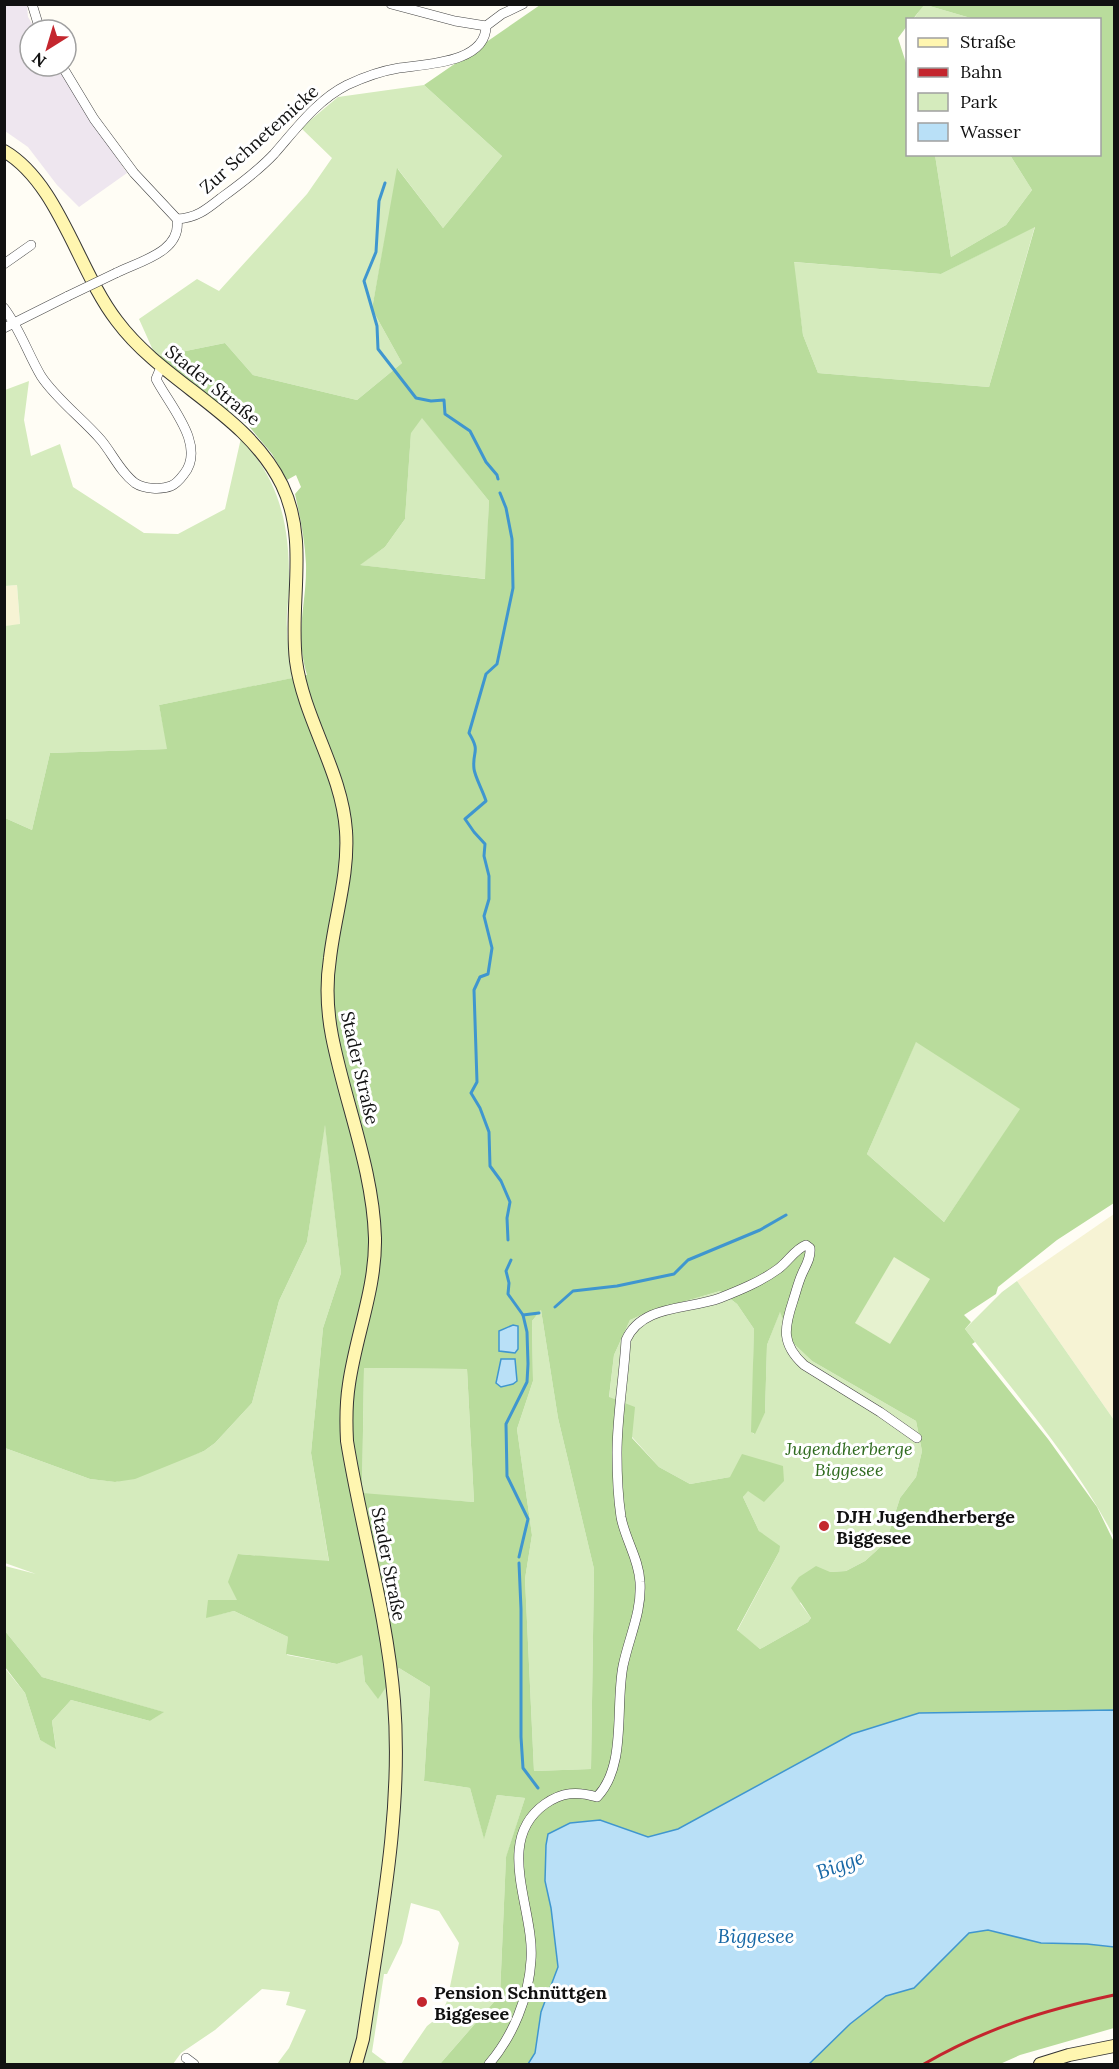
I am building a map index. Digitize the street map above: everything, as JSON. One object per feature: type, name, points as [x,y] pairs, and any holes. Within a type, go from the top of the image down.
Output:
[{"type":"street","points":[[391,4],[455,21],[486,26],[502,14],[523,4]]},
{"type":"street","name":"Zur Schnetemicke","points":[[177,219],[198,216],[228,193],[272,155],[304,118],[345,86],[368,76],[456,59],[479,44],[486,36],[486,26]]},
{"type":"street","points":[[4,328],[165,249],[177,235],[177,219],[134,173],[94,119],[69,78]]},
{"type":"street","name":"Stader Straße","points":[[4,151],[21,162],[39,182],[103,302],[126,333],[161,367],[243,430],[261,451],[284,488],[295,531],[297,564],[294,636],[299,677],[335,778],[346,827],[346,865],[330,954],[328,1004],[332,1036],[368,1182],[375,1237],[371,1283],[349,1384],[346,1415],[347,1441],[382,1616],[390,1668],[395,1773],[390,1840],[363,2039],[356,2064]]},
{"type":"street","points":[[4,264],[31,245]]},
{"type":"street","points":[[4,308],[15,323],[42,376],[49,385],[102,441],[136,484],[153,488],[170,486],[178,481],[187,470],[191,458],[190,438],[156,379],[161,367]]},
{"type":"street","points":[[489,2064],[509,2036],[527,1989],[531,1960],[531,1934],[518,1863],[519,1844],[525,1828],[543,1805],[555,1798],[568,1793],[583,1793],[597,1797],[606,1788],[615,1760],[623,1668],[637,1620],[640,1595],[637,1564],[621,1517],[617,1453],[626,1340],[631,1329],[650,1315],[717,1299],[759,1282],[781,1268],[806,1245],[810,1248],[811,1255],[801,1276],[785,1325],[788,1343],[794,1355],[804,1365],[877,1410],[917,1438]]},
{"type":"street","points":[[1040,2064],[1069,2055],[1114,2046]]},
{"type":"shaded area","points":[[5,5],[27,5],[29,18],[18,18],[18,78],[64,78],[127,173],[79,207],[57,185],[28,147],[5,131]]},
{"type":"shaded area","points":[[17,585],[20,625],[5,626],[4,586]]},
{"type":"shaded area","points":[[1114,1214],[1114,1420],[1017,1281]]},
{"type":"green space","points":[[924,4],[971,18],[914,18]]},
{"type":"green space","points":[[540,5],[924,5],[914,18],[906,18],[906,27],[898,38],[906,63],[906,156],[935,156],[951,257],[1006,225],[1032,190],[1011,156],[1101,156],[1101,18],[971,18],[926,5],[1114,5],[1114,1203],[1057,1240],[998,1287],[996,1294],[964,1315],[971,1322],[965,1329],[975,1342],[972,1344],[1048,1439],[1097,1507],[1114,1542],[1114,1710],[919,1713],[852,1734],[678,1829],[648,1837],[600,1820],[570,1823],[548,1834],[545,1881],[551,1908],[558,1967],[541,2012],[535,2053],[528,2064],[440,2064],[500,1995],[506,1857],[525,1798],[497,1795],[484,1839],[470,1788],[424,1781],[430,1687],[399,1668],[378,1699],[365,1682],[362,1655],[337,1664],[286,1654],[288,1637],[234,1611],[206,1618],[208,1600],[237,1600],[228,1582],[238,1554],[329,1561],[311,1453],[323,1328],[341,1273],[325,1125],[307,1242],[279,1301],[252,1403],[215,1443],[204,1451],[135,1479],[115,1482],[90,1479],[5,1448],[5,818],[32,830],[50,753],[167,749],[159,705],[307,675],[303,660],[301,632],[306,564],[295,494],[301,487],[296,475],[287,480],[272,454],[247,424],[156,357],[225,343],[253,375],[357,400],[402,363],[372,309],[397,168],[443,228],[502,156],[424,85]],"holes":[[[1035,227],[989,387],[818,373],[803,335],[794,262],[941,274]],[[422,418],[489,501],[485,579],[360,565],[385,547],[405,519],[411,433]],[[916,1042],[1020,1109],[944,1222],[867,1154]],[[720,1291],[737,1304],[754,1329],[751,1432],[755,1434],[765,1413],[767,1345],[780,1312],[792,1342],[812,1361],[916,1421],[922,1451],[916,1477],[900,1498],[886,1542],[865,1561],[846,1571],[830,1572],[816,1566],[799,1577],[791,1588],[811,1618],[808,1622],[760,1649],[737,1630],[779,1552],[780,1546],[759,1531],[743,1497],[748,1491],[764,1502],[784,1481],[783,1466],[742,1454],[730,1477],[690,1484],[659,1467],[632,1438],[635,1407],[609,1397],[614,1355],[630,1320],[648,1312]],[[541,1310],[558,1418],[594,1569],[591,1769],[534,1771],[525,1579],[532,1535],[517,1429],[533,1381],[532,1321]],[[364,1368],[467,1369],[474,1502],[362,1493]]]},
{"type":"green space","points":[[424,85],[502,156],[443,228],[398,169],[372,309],[402,363],[357,400],[253,375],[225,343],[156,357],[139,319],[197,279],[219,291],[307,194],[332,158],[301,128],[338,97]]},
{"type":"green space","points":[[935,156],[1011,156],[1032,190],[1006,225],[951,257]]},
{"type":"green space","points":[[1035,226],[989,387],[818,373],[803,335],[793,262],[941,274]]},
{"type":"green space","points":[[29,381],[24,420],[31,456],[60,444],[73,487],[144,533],[178,534],[225,509],[241,438],[266,473],[281,509],[288,548],[287,634],[293,678],[159,705],[168,749],[50,753],[32,830],[5,818],[5,626],[20,624],[17,585],[5,586],[5,390]]},
{"type":"green space","points":[[422,417],[489,501],[486,579],[359,565],[385,547],[405,519],[411,432]]},
{"type":"green space","points":[[916,1041],[1021,1109],[944,1222],[867,1154]]},
{"type":"green space","points":[[325,1122],[341,1273],[323,1328],[311,1453],[329,1562],[238,1554],[237,1601],[207,1617],[234,1611],[288,1637],[287,1655],[337,1664],[362,1654],[365,1682],[378,1698],[399,1668],[430,1687],[424,1781],[470,1788],[484,1838],[497,1795],[525,1798],[506,1858],[500,1995],[440,2064],[401,2064],[427,2026],[441,2015],[447,2001],[459,1943],[439,1911],[411,1903],[402,1943],[387,1974],[384,1974],[372,2052],[388,2064],[277,2064],[289,2048],[306,2010],[286,2005],[290,1992],[262,1989],[215,2030],[181,2053],[173,2064],[5,2064],[4,1667],[25,1693],[40,1740],[56,1748],[52,1721],[71,1700],[150,1721],[163,1712],[42,1677],[5,1631],[5,1566],[36,1574],[5,1563],[5,1448],[90,1479],[116,1482],[204,1451],[215,1443],[252,1403],[279,1301],[307,1242]]},
{"type":"green space","points":[[894,1257],[930,1279],[890,1344],[855,1323]]},
{"type":"green space","points":[[1017,1281],[1114,1420],[1114,1537],[1099,1509],[1063,1455],[965,1329],[1002,1292]]},
{"type":"green space","name":"Jugendherberge Biggesee","points":[[720,1291],[737,1304],[754,1329],[752,1432],[754,1434],[765,1413],[767,1345],[780,1311],[792,1342],[812,1361],[916,1421],[922,1451],[916,1477],[900,1498],[886,1542],[865,1561],[846,1571],[830,1572],[800,1603],[811,1618],[808,1622],[760,1649],[737,1631],[779,1552],[759,1531],[743,1497],[747,1491],[730,1477],[690,1484],[659,1467],[632,1437],[609,1398],[614,1355],[630,1320],[648,1312]]},
{"type":"green space","points":[[541,1310],[558,1418],[594,1569],[591,1769],[534,1771],[525,1579],[532,1535],[517,1429],[533,1381],[532,1321]]},
{"type":"green space","points":[[364,1368],[467,1369],[474,1502],[362,1494]]},
{"type":"green space","points":[[5,1631],[42,1677],[164,1712],[150,1721],[71,1700],[52,1721],[56,1749],[40,1740],[25,1693],[5,1667]]},
{"type":"green space","points":[[988,1930],[1041,1943],[1114,1947],[1114,2028],[1020,2055],[1000,2064],[809,2064],[850,2024],[886,1996],[914,1988],[969,1933]]},
{"type":"water","points":[[513,1325],[518,1326],[518,1349],[515,1353],[499,1351],[499,1331]]},
{"type":"water","points":[[501,1359],[515,1359],[517,1381],[501,1387],[496,1383]]},
{"type":"water","name":"Biggesee","points":[[1114,1710],[1114,1947],[1041,1943],[988,1930],[969,1933],[914,1988],[886,1996],[850,2024],[809,2064],[528,2064],[535,2053],[541,2012],[558,1967],[551,1908],[545,1881],[548,1834],[570,1823],[600,1820],[648,1837],[678,1829],[852,1734],[919,1713]]},
{"type":"waterway","points":[[385,183],[379,201],[376,252],[364,281],[377,326],[378,349],[416,398],[431,401],[444,400],[445,414],[470,431],[498,479]]},
{"type":"waterway","points":[[500,493],[506,508],[512,539],[513,588],[497,664],[486,674],[469,733],[475,748],[475,772],[486,801],[465,819],[485,844],[484,856],[489,876],[489,899],[484,916],[492,948],[488,974],[480,977],[474,990],[477,1082],[471,1093],[480,1108],[489,1132],[490,1166],[501,1181],[510,1202],[507,1218],[508,1240]]},
{"type":"waterway","points":[[555,1307],[573,1291],[617,1286],[674,1274],[688,1260],[760,1230],[786,1215]]},
{"type":"waterway","points":[[511,1260],[506,1271],[509,1283],[508,1294],[523,1315],[527,1332],[528,1364],[527,1382],[506,1424],[507,1476],[528,1519],[519,1557]]},
{"type":"waterway","points":[[523,1315],[539,1313]]},
{"type":"waterway","points":[[519,1563],[523,1768],[538,1788]]},
{"type":"railway","points":[[924,2064],[993,2030],[1064,2007],[1114,1995]]},
{"type":"place","name":"DJH Jugendherberge Biggesee","points":[[824,1526]]},
{"type":"place","name":"Pension Schnüttgen Biggesee","points":[[422,2002]]},
{"type":"water label","name":"Bigge","points":[[840,1864]]}]
